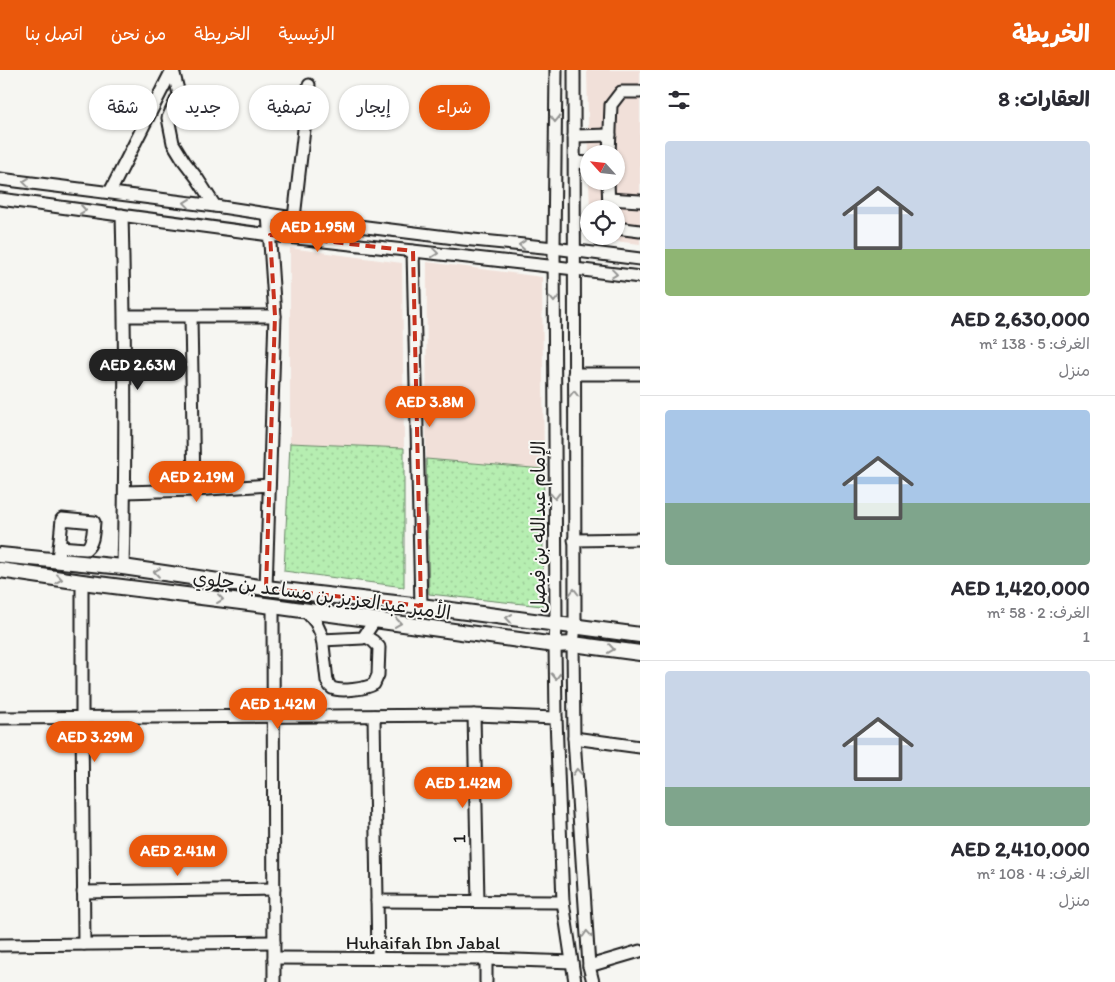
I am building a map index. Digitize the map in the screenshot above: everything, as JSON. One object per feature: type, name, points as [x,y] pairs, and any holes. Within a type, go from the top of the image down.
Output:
[{"type":"main road","name":"الأمير عبدالعزيز بن مساعد بن جلوي","points":[[0,555],[58,554],[123,567],[266,588],[640,635]]},
{"type":"main road","name":"الأمير عبدالعزيز بن مساعد بن جلوي","points":[[0,570],[555,645],[573,644],[640,653]]},
{"type":"street","points":[[110,192],[172,70]]},
{"type":"street","points":[[172,70],[179,94],[168,118],[172,143],[215,206]]},
{"type":"street","name":"الإمام عبدالله بن فيصل","points":[[556,70],[554,248],[556,718],[563,902],[575,982]]},
{"type":"street","name":"الإمام عبدالله بن فيصل","points":[[574,70],[574,738],[589,966],[593,982]]},
{"type":"street","points":[[609,145],[611,105],[621,92],[640,92]]},
{"type":"street","points":[[294,218],[303,130]]},
{"type":"street","points":[[574,136],[610,135]]},
{"type":"street","points":[[574,162],[580,162]]},
{"type":"street","points":[[0,179],[110,192],[294,218],[640,259]]},
{"type":"street","points":[[0,198],[270,235],[640,277]]},
{"type":"street","points":[[625,202],[640,201]]},
{"type":"street","points":[[266,588],[275,316],[268,214]]},
{"type":"street","points":[[122,215],[125,316],[123,567]]},
{"type":"street","points":[[625,229],[640,231]]},
{"type":"street","points":[[414,251],[421,606]]},
{"type":"street","points":[[125,316],[275,316]]},
{"type":"street","points":[[191,317],[194,490]]},
{"type":"street","points":[[574,374],[640,374]]},
{"type":"street","points":[[555,425],[557,432],[560,435],[566,436],[572,432],[574,423]]},
{"type":"street","points":[[555,471],[557,463],[562,460],[570,462],[574,469]]},
{"type":"street","points":[[125,492],[269,485]]},
{"type":"street","points":[[574,540],[640,539]]},
{"type":"street","points":[[82,582],[84,944]]},
{"type":"street","points":[[273,606],[274,982]]},
{"type":"street","points":[[305,610],[320,630],[327,681],[330,686],[339,690],[365,688],[374,684],[376,680],[378,675],[379,647],[365,636]]},
{"type":"street","points":[[322,640],[362,638],[375,620]]},
{"type":"street","points":[[0,718],[474,715],[556,718]]},
{"type":"street","name":"1","points":[[474,715],[478,901]]},
{"type":"street","points":[[374,716],[378,959]]},
{"type":"street","points":[[574,738],[640,747]]},
{"type":"street","points":[[83,892],[274,888]]},
{"type":"street","points":[[377,901],[563,902]]},
{"type":"street","points":[[0,945],[274,942]]},
{"type":"street","points":[[589,966],[640,951]]},
{"type":"street","name":"Huhaifah Ibn Jabal","points":[[274,958],[486,959],[572,962]]},
{"type":"street","points":[[486,959],[486,982]]},
{"type":"highlighted area","points":[[270,235],[413,251],[421,606],[266,588],[275,316]]},
{"type":"shaded area","points":[[587,70],[640,70],[640,244],[625,242],[625,200],[590,200],[589,190],[625,190],[625,145],[589,145]]},
{"type":"shaded area","points":[[290,248],[402,263],[404,448],[290,443]]},
{"type":"shaded area","points":[[427,262],[542,277],[544,469],[426,459]]},
{"type":"green space","points":[[290,443],[404,448],[404,587],[284,571]]},
{"type":"green space","points":[[426,459],[544,469],[542,606],[429,594]]}]
